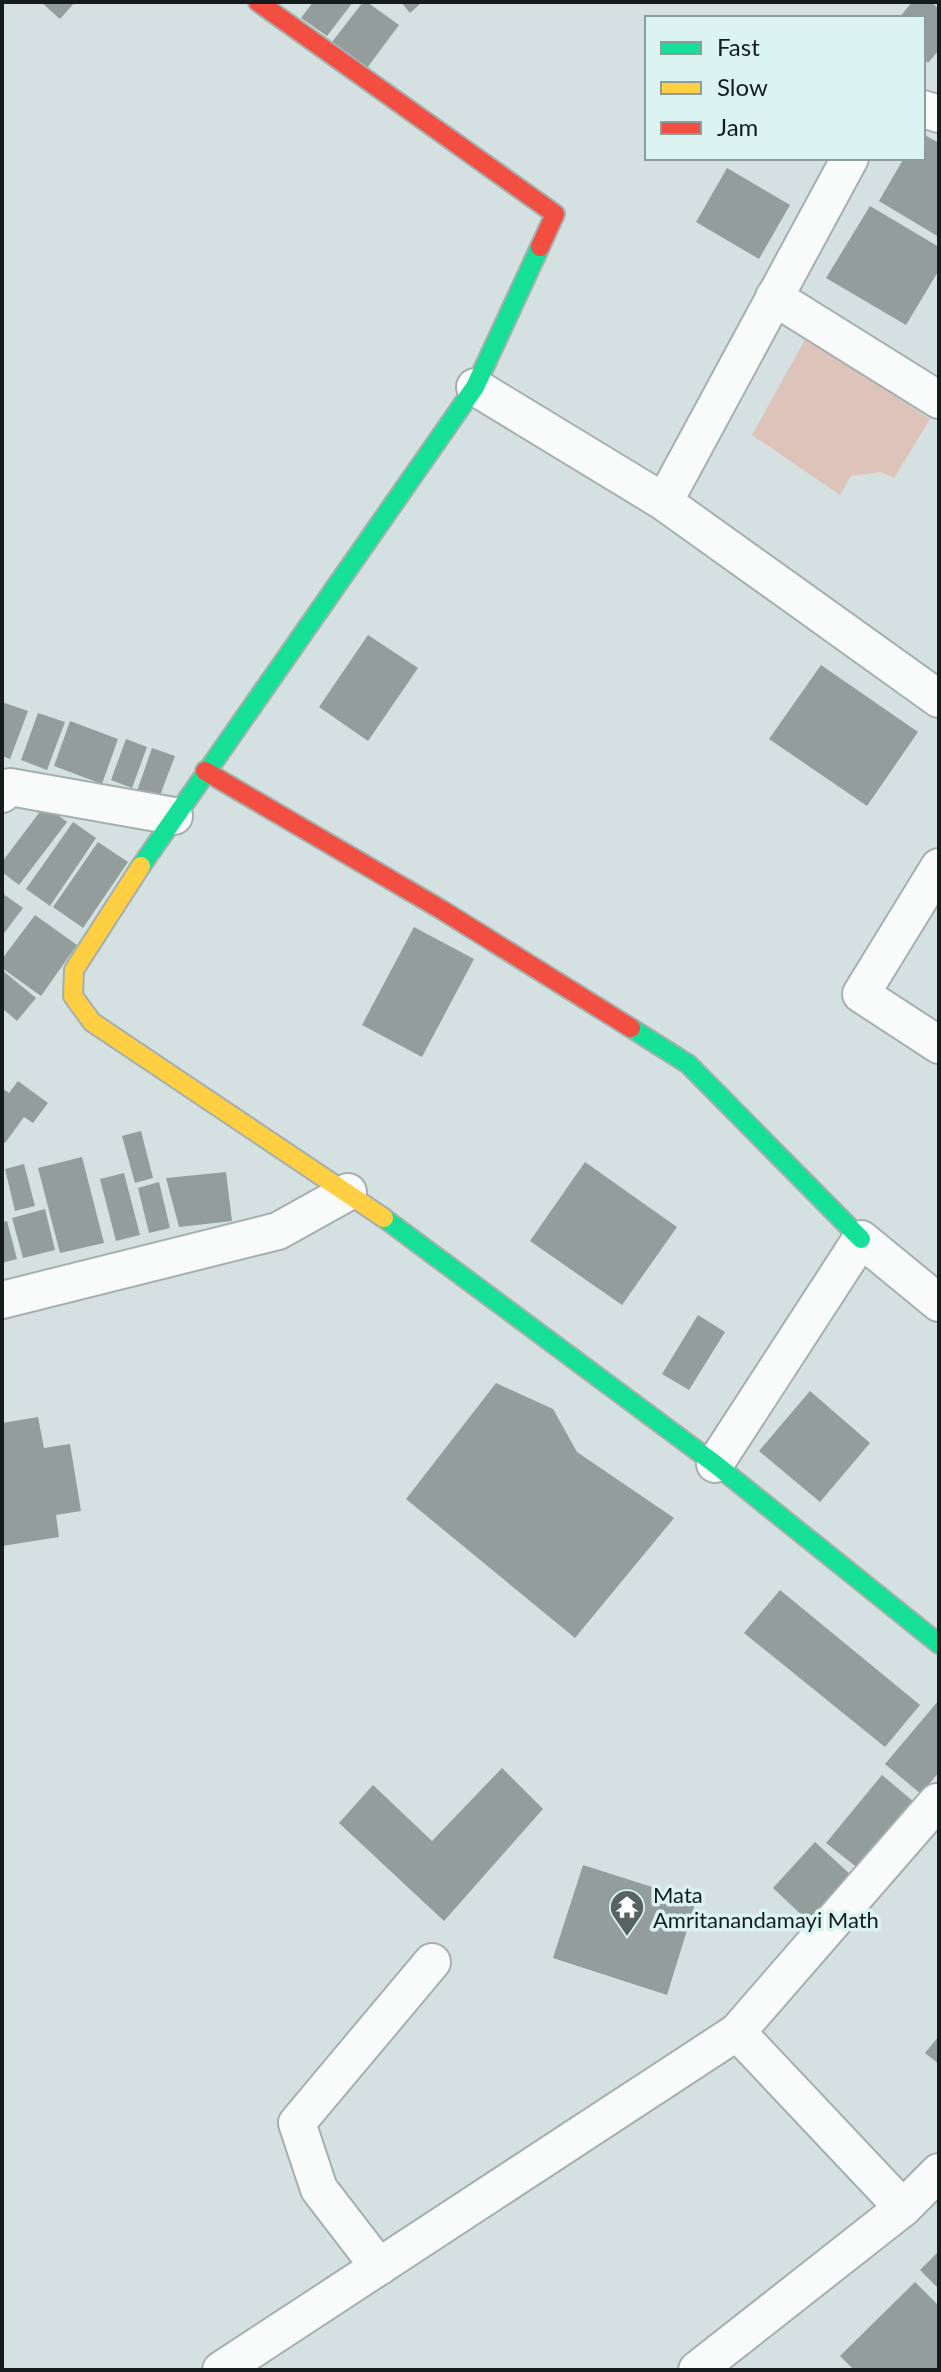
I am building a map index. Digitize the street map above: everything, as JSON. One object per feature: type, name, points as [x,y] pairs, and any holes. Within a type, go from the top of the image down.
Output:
[{"type":"street","points":[[258,2],[555,214],[475,387],[174,816],[74,970],[73,996],[92,1022],[348,1192],[715,1464],[939,1644]]},
{"type":"street","points":[[664,502],[849,160]]},
{"type":"street","points":[[774,297],[939,400]]},
{"type":"street","points":[[475,387],[664,502],[939,699]]},
{"type":"street","points":[[205,771],[442,910],[688,1064],[861,1239],[939,1303]]},
{"type":"street","points":[[5,787],[174,816]]},
{"type":"street","points":[[939,867],[861,994],[939,1045]]},
{"type":"street","points":[[2,1300],[278,1231],[348,1192]]},
{"type":"street","points":[[715,1464],[861,1239]]},
{"type":"street","points":[[221,2370],[737,2032],[937,1802]]},
{"type":"street","points":[[379,2267],[319,2189],[297,2123],[432,1962]]},
{"type":"street","points":[[737,2032],[903,2208]]},
{"type":"street","points":[[721,2365],[903,2208],[939,2172]]},
{"type":"shaded area","points":[[806,338],[930,419],[894,478],[881,472],[851,476],[840,495],[752,435]]},
{"type":"building","points":[[41,2],[75,2],[60,19]]},
{"type":"building","points":[[313,2],[353,2],[327,36],[301,18]]},
{"type":"building","points":[[363,2],[399,25],[367,68],[332,42]]},
{"type":"building","points":[[401,2],[422,2],[410,13]]},
{"type":"building","points":[[912,2],[931,2],[939,9],[939,50],[928,63],[925,60],[925,16],[901,16]]},
{"type":"building","points":[[925,135],[939,143],[939,237],[879,201],[903,160],[925,160]]},
{"type":"building","points":[[727,168],[790,205],[759,259],[696,222]]},
{"type":"building","points":[[870,206],[939,247],[939,270],[906,325],[826,278]]},
{"type":"building","points":[[368,635],[418,668],[368,741],[319,707]]},
{"type":"building","points":[[821,665],[918,732],[867,806],[769,739]]},
{"type":"building","points":[[2,702],[28,711],[10,759],[2,756]]},
{"type":"building","points":[[38,713],[65,722],[47,770],[21,760]]},
{"type":"building","points":[[70,721],[118,739],[102,784],[54,766]]},
{"type":"building","points":[[126,739],[147,747],[132,788],[111,780]]},
{"type":"building","points":[[152,748],[175,756],[159,798],[137,791]]},
{"type":"building","points":[[45,805],[67,822],[19,885],[2,872],[2,862]]},
{"type":"building","points":[[73,822],[96,838],[50,906],[26,889]]},
{"type":"building","points":[[98,842],[128,862],[83,928],[53,907]]},
{"type":"building","points":[[2,893],[23,908],[2,936]]},
{"type":"building","points":[[35,915],[77,945],[41,996],[2,968],[2,959]]},
{"type":"building","points":[[414,927],[474,959],[422,1057],[362,1025]]},
{"type":"building","points":[[2,970],[36,998],[17,1021],[2,1008]]},
{"type":"building","points":[[18,1081],[48,1103],[33,1123],[24,1117],[5,1143],[2,1140],[2,1088],[9,1093]]},
{"type":"building","points":[[141,1131],[153,1178],[135,1183],[122,1136]]},
{"type":"building","points":[[82,1157],[104,1243],[60,1253],[38,1168]]},
{"type":"building","points":[[585,1162],[677,1227],[622,1305],[530,1241]]},
{"type":"building","points":[[24,1164],[35,1206],[15,1211],[5,1169]]},
{"type":"building","points":[[226,1172],[232,1221],[179,1227],[166,1178]]},
{"type":"building","points":[[124,1173],[140,1235],[116,1241],[100,1179]]},
{"type":"building","points":[[159,1182],[170,1228],[149,1233],[138,1188]]},
{"type":"building","points":[[45,1209],[55,1250],[23,1258],[12,1218]]},
{"type":"building","points":[[7,1221],[17,1259],[2,1263],[2,1222]]},
{"type":"building","points":[[698,1315],[725,1332],[689,1390],[662,1374]]},
{"type":"building","points":[[496,1383],[553,1409],[577,1452],[674,1518],[575,1638],[406,1499]]},
{"type":"building","points":[[810,1391],[870,1443],[820,1502],[759,1451]]},
{"type":"building","points":[[38,1417],[44,1448],[70,1444],[81,1511],[56,1515],[59,1537],[2,1546],[2,1423]]},
{"type":"building","points":[[780,1590],[920,1705],[885,1747],[744,1633]]},
{"type":"building","points":[[939,1700],[939,1772],[921,1794],[885,1764]]},
{"type":"building","points":[[502,1768],[543,1809],[444,1921],[339,1823],[373,1785],[432,1841]]},
{"type":"building","points":[[882,1775],[914,1802],[859,1869],[826,1843]]},
{"type":"building","points":[[815,1842],[851,1875],[808,1921],[773,1888]]},
{"type":"building","points":[[583,1865],[696,1901],[667,1995],[553,1958]]},
{"type":"building","points":[[939,2036],[939,2064],[925,2053]]},
{"type":"building","points":[[939,2251],[939,2289],[920,2270]]},
{"type":"building","points":[[915,2282],[939,2306],[939,2370],[854,2370],[840,2356]]},
{"type":"traffic: fast","points":[[141,866],[475,387],[540,247]]},
{"type":"traffic: fast","points":[[631,1028],[688,1064],[861,1239]]},
{"type":"traffic: fast","points":[[384,1218],[715,1464],[939,1644]]},
{"type":"traffic: slow","points":[[141,866],[74,970],[73,996],[92,1022],[384,1218]]},
{"type":"traffic: jam","points":[[258,2],[555,214],[540,247]]},
{"type":"traffic: jam","points":[[205,771],[442,910],[631,1028]]},
{"type":"place","name":"Mata Amritanandamayi Math","points":[[627,1938]]}]
